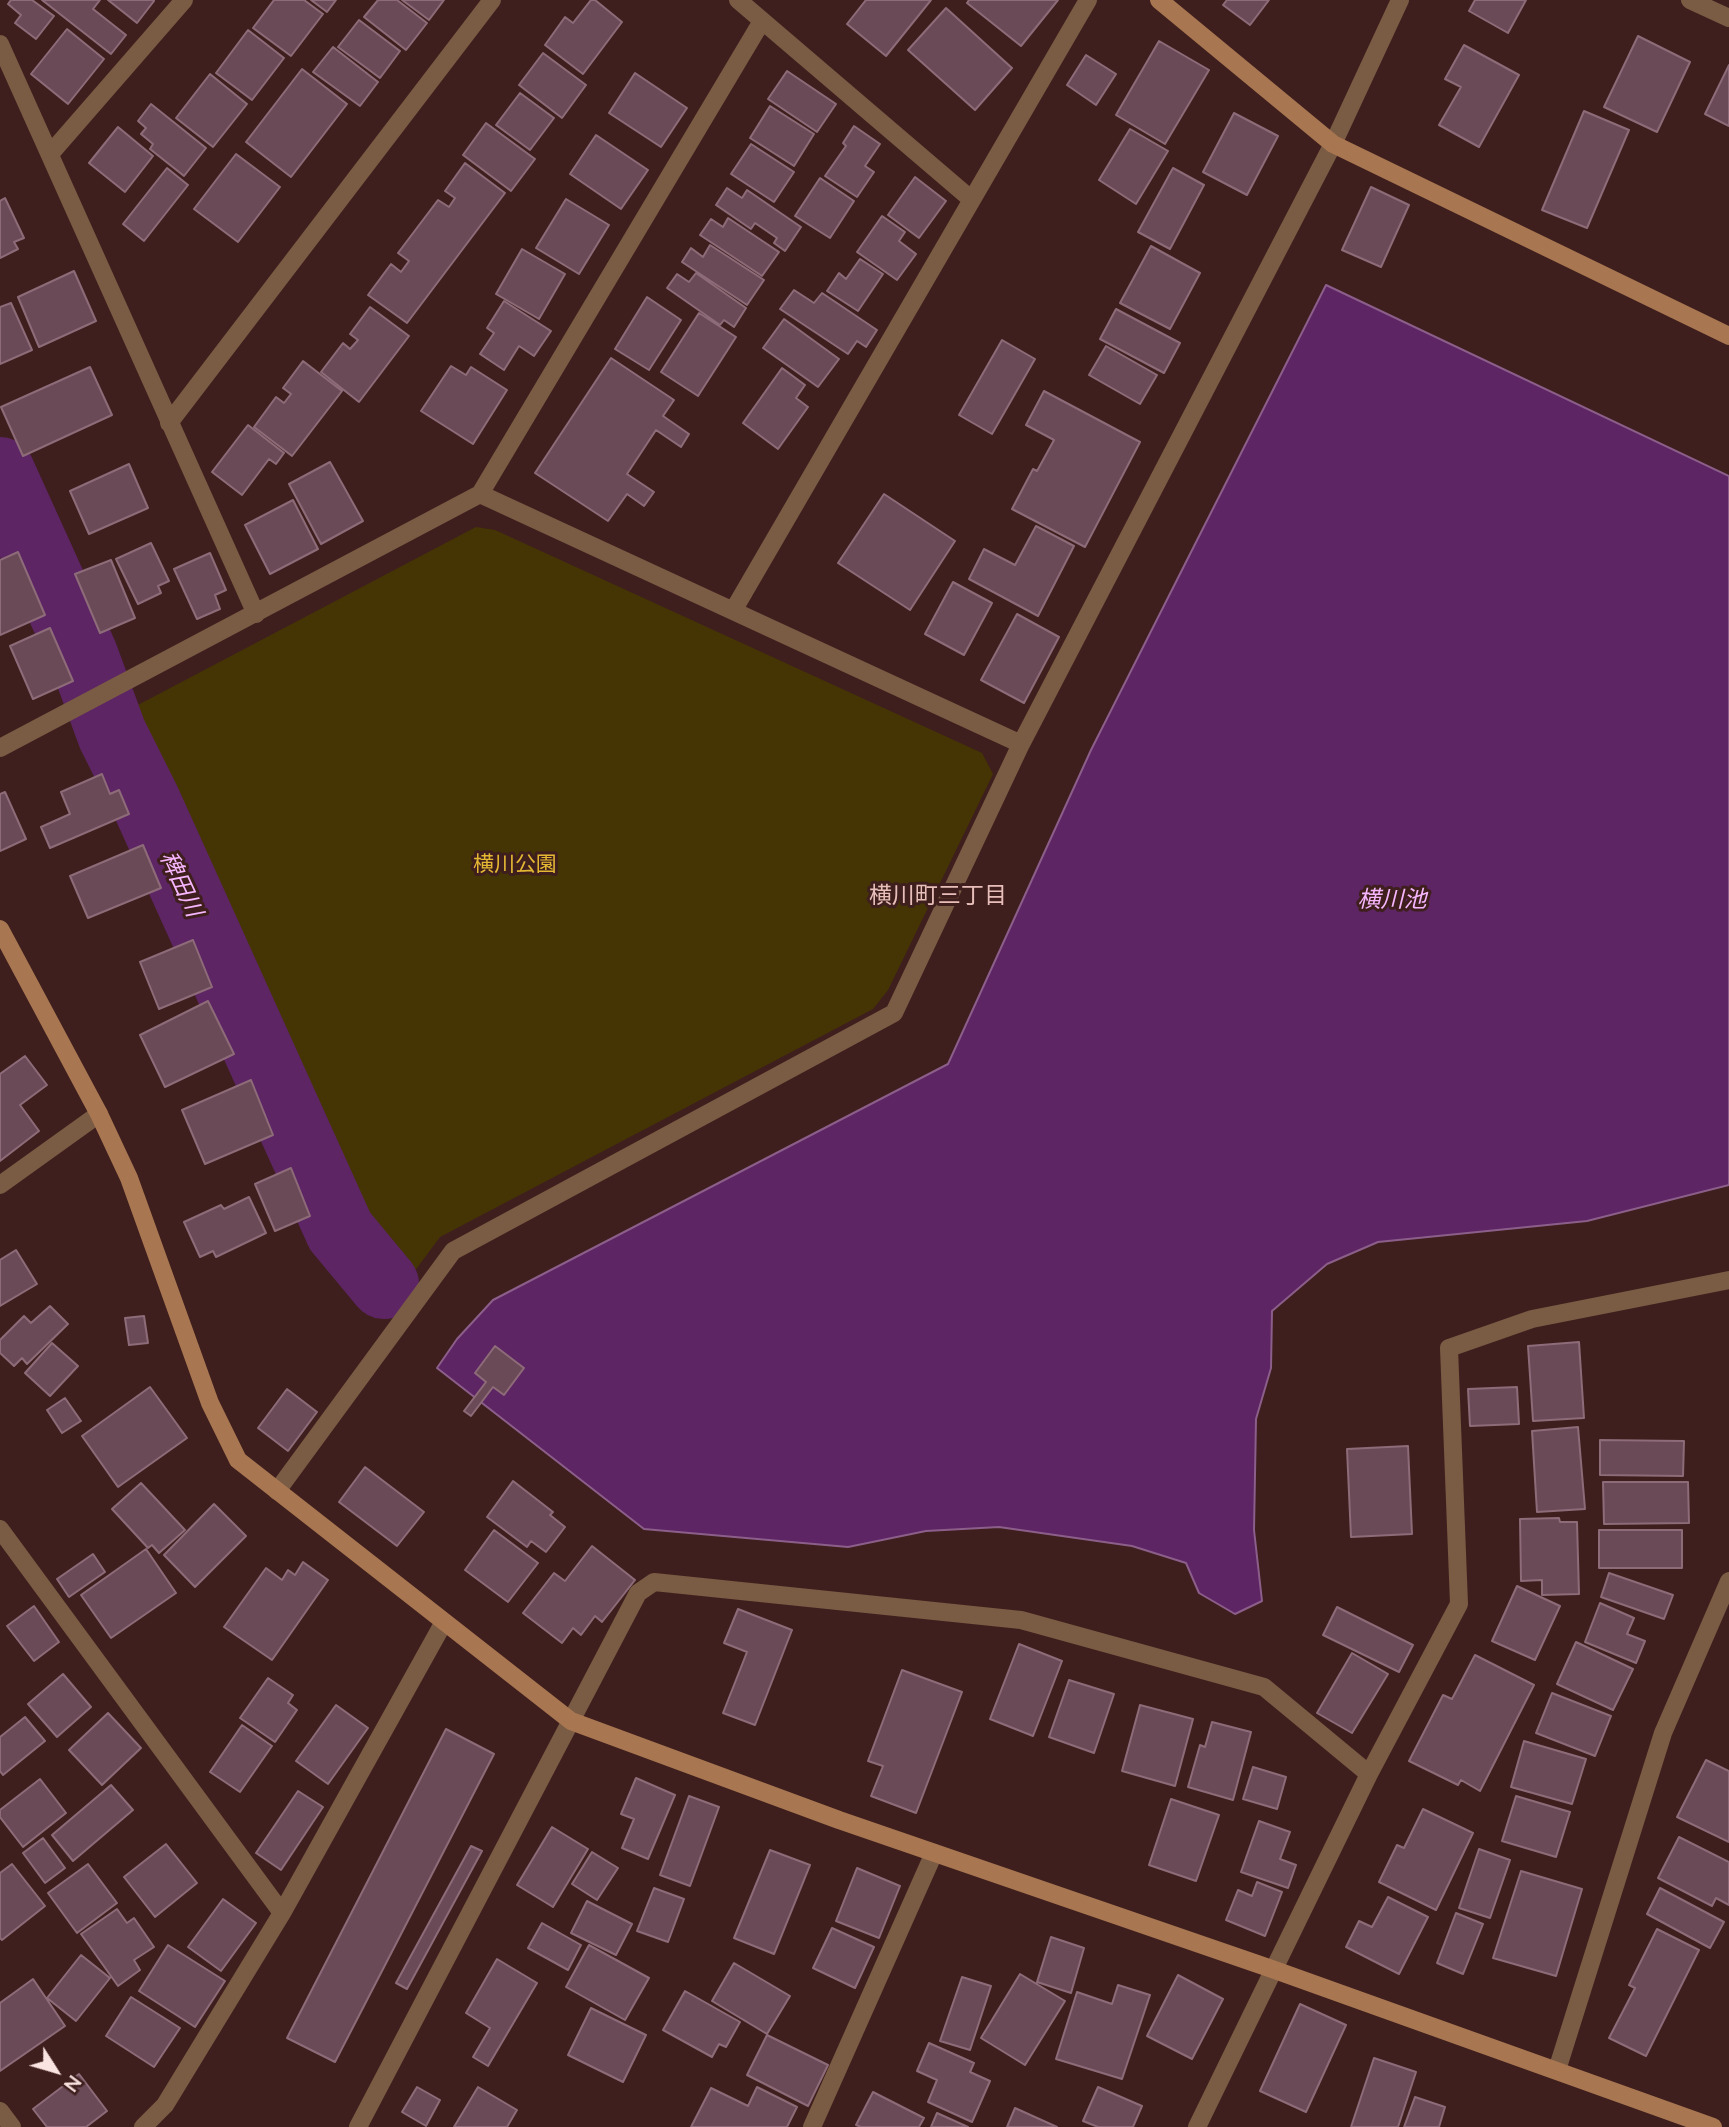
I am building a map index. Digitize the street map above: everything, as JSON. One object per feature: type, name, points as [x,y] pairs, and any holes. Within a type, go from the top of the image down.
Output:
[{"type":"street","points":[[50,154],[184,0]]},
{"type":"street","points":[[169,422],[492,0]]},
{"type":"street","points":[[738,0],[972,200]]},
{"type":"street","points":[[733,611],[1088,0]]},
{"type":"street","points":[[1159,0],[1333,144],[1729,336]]},
{"type":"street","points":[[277,1491],[453,1251],[894,1013],[1021,744],[1333,144],[1400,0]]},
{"type":"street","points":[[1690,0],[1729,18]]},
{"type":"street","points":[[0,748],[480,494],[762,21]]},
{"type":"street","points":[[0,44],[256,614]]},
{"type":"street","points":[[480,494],[1021,744]]},
{"type":"street","points":[[0,929],[99,1114],[129,1178],[211,1404],[239,1460],[571,1721],[934,1853],[1272,1969],[1713,2127]]},
{"type":"street","points":[[0,1185],[99,1114]]},
{"type":"street","points":[[1197,2127],[1369,1774],[1458,1604],[1449,1348],[1532,1320],[1729,1280]]},
{"type":"street","points":[[0,1529],[282,1913]]},
{"type":"street","points":[[1557,2070],[1663,1733],[1729,1581]]},
{"type":"street","points":[[358,2127],[638,1593],[654,1582],[1021,1620],[1264,1687],[1369,1774]]},
{"type":"street","points":[[143,2127],[165,2105],[282,1913],[444,1622]]},
{"type":"street","points":[[812,2127],[934,1853]]},
{"type":"street","points":[[0,2111],[12,2127]]},
{"type":"green space","name":"横川公園","points":[[476,527],[495,530],[982,753],[993,774],[888,990],[873,1009],[440,1237],[405,1284],[357,1219],[316,1154],[255,1009],[117,716]]},
{"type":"water","name":"横川池","points":[[1326,285],[1729,476],[1729,1185],[1587,1221],[1378,1242],[1327,1264],[1272,1311],[1271,1368],[1256,1419],[1254,1530],[1262,1601],[1235,1614],[1199,1593],[1186,1563],[1132,1546],[999,1527],[926,1531],[848,1547],[644,1529],[437,1368],[457,1339],[493,1300],[948,1064],[1091,750]]},
{"type":"building","points":[[11,0],[32,0],[54,16],[36,39],[15,23],[21,15],[8,4]]},
{"type":"building","points":[[42,0],[100,0],[93,9],[126,35],[111,54]]},
{"type":"building","points":[[108,0],[154,0],[154,1],[137,23]]},
{"type":"building","points":[[274,0],[304,0],[323,14],[291,56],[253,28]]},
{"type":"building","points":[[311,0],[336,0],[327,12]]},
{"type":"building","points":[[378,0],[397,0],[427,23],[406,50],[364,17]]},
{"type":"building","points":[[402,0],[444,0],[429,20]]},
{"type":"building","points":[[591,0],[595,0],[622,22],[583,74],[545,45],[565,17],[573,23]]},
{"type":"building","points":[[866,0],[931,0],[886,56],[847,24]]},
{"type":"building","points":[[969,0],[1058,0],[1021,46],[967,3]]},
{"type":"building","points":[[1227,0],[1269,0],[1250,25],[1223,5]]},
{"type":"building","points":[[1475,0],[1526,0],[1508,33],[1469,11]]},
{"type":"building","points":[[946,8],[1012,68],[975,110],[908,50]]},
{"type":"building","points":[[359,20],[400,51],[380,78],[338,47]]},
{"type":"building","points":[[67,29],[104,59],[68,104],[31,74]]},
{"type":"building","points":[[248,30],[284,58],[252,100],[216,73]]},
{"type":"building","points":[[1638,36],[1690,62],[1657,132],[1604,107]]},
{"type":"building","points":[[1159,41],[1209,70],[1165,144],[1116,115]]},
{"type":"building","points":[[1464,45],[1519,75],[1479,147],[1439,125],[1461,87],[1445,79]]},
{"type":"building","points":[[333,47],[378,82],[360,106],[313,72]]},
{"type":"building","points":[[543,53],[586,85],[562,118],[519,85]]},
{"type":"building","points":[[1086,55],[1116,74],[1096,105],[1067,85]]},
{"type":"building","points":[[1729,65],[1729,126],[1705,114]]},
{"type":"building","points":[[302,69],[347,104],[291,177],[246,142]]},
{"type":"building","points":[[787,71],[836,104],[817,132],[768,99]]},
{"type":"building","points":[[635,73],[687,108],[661,147],[609,113]]},
{"type":"building","points":[[210,74],[247,104],[213,147],[176,118]]},
{"type":"building","points":[[520,93],[554,118],[530,150],[496,125]]},
{"type":"building","points":[[151,104],[206,148],[184,176],[150,149],[153,144],[141,134],[146,128],[138,121]]},
{"type":"building","points":[[770,106],[814,134],[794,166],[750,138]]},
{"type":"building","points":[[1584,111],[1629,130],[1587,228],[1542,210]]},
{"type":"building","points":[[1234,113],[1278,136],[1247,195],[1203,172]]},
{"type":"building","points":[[486,123],[535,159],[511,191],[463,155]]},
{"type":"building","points":[[854,126],[880,144],[865,166],[874,172],[857,197],[825,176],[846,146],[843,143]]},
{"type":"building","points":[[118,127],[153,156],[125,192],[89,163]]},
{"type":"building","points":[[1130,129],[1168,151],[1136,204],[1099,180]]},
{"type":"building","points":[[596,135],[648,170],[621,209],[570,174]]},
{"type":"building","points":[[751,144],[794,172],[774,202],[731,174]]},
{"type":"building","points":[[236,154],[280,187],[238,242],[194,209]]},
{"type":"building","points":[[465,163],[505,193],[407,323],[368,295],[391,264],[401,272],[409,261],[398,253],[438,200],[449,207],[455,198],[445,191]]},
{"type":"building","points":[[167,168],[188,185],[144,241],[123,224]]},
{"type":"building","points":[[1173,168],[1204,185],[1170,249],[1138,232]]},
{"type":"building","points":[[915,177],[946,201],[919,238],[888,215]]},
{"type":"building","points":[[820,178],[854,201],[830,238],[795,216]]},
{"type":"building","points":[[1371,187],[1409,205],[1381,267],[1342,250]]},
{"type":"building","points":[[727,188],[742,198],[747,190],[801,227],[785,251],[774,243],[777,238],[755,223],[751,229],[716,205]]},
{"type":"building","points":[[5,198],[24,238],[14,242],[18,249],[0,258],[0,201]]},
{"type":"building","points":[[566,199],[609,225],[579,274],[536,248]]},
{"type":"building","points":[[882,216],[905,232],[899,241],[916,254],[897,280],[857,252]]},
{"type":"building","points":[[728,218],[779,252],[762,276],[700,235],[711,219],[723,227]]},
{"type":"building","points":[[710,245],[764,280],[747,305],[682,262],[691,248],[703,257]]},
{"type":"building","points":[[1151,246],[1200,273],[1170,329],[1120,303]]},
{"type":"building","points":[[522,249],[565,274],[539,319],[496,294]]},
{"type":"building","points":[[860,259],[883,274],[858,311],[827,291],[839,273],[846,279]]},
{"type":"building","points":[[74,271],[96,321],[39,347],[18,297]]},
{"type":"building","points":[[696,273],[746,308],[734,327],[724,320],[720,325],[667,288],[677,274],[689,282]]},
{"type":"building","points":[[794,290],[814,303],[822,293],[877,330],[866,347],[857,341],[848,354],[780,309]]},
{"type":"building","points":[[647,297],[681,320],[649,370],[615,349]]},
{"type":"building","points":[[504,301],[551,331],[534,356],[519,346],[504,370],[480,354],[494,333],[487,328]]},
{"type":"building","points":[[11,303],[32,350],[0,364],[0,307]]},
{"type":"building","points":[[370,307],[409,336],[359,402],[321,372],[343,343],[350,349],[358,340],[350,334]]},
{"type":"building","points":[[1116,309],[1180,343],[1164,373],[1100,339]]},
{"type":"building","points":[[699,313],[736,337],[698,396],[661,372]]},
{"type":"building","points":[[784,319],[839,359],[818,387],[763,348]]},
{"type":"building","points":[[1002,340],[1035,359],[992,434],[959,415]]},
{"type":"building","points":[[1106,346],[1157,375],[1140,404],[1089,375]]},
{"type":"building","points":[[611,358],[674,400],[663,416],[689,434],[681,447],[656,430],[627,474],[654,492],[644,506],[627,494],[608,521],[535,473]]},
{"type":"building","points":[[303,361],[342,391],[292,456],[254,427],[276,397],[284,403],[291,394],[283,388]]},
{"type":"building","points":[[451,366],[466,375],[471,367],[507,390],[473,444],[421,411]]},
{"type":"building","points":[[90,367],[112,415],[23,456],[1,407]]},
{"type":"building","points":[[782,368],[805,385],[796,398],[808,407],[778,449],[743,423]]},
{"type":"building","points":[[1044,391],[1140,442],[1085,547],[1012,509],[1033,469],[1037,471],[1054,440],[1026,425]]},
{"type":"building","points":[[248,425],[284,453],[276,464],[269,459],[242,495],[212,472]]},
{"type":"building","points":[[330,462],[363,521],[321,544],[289,484]]},
{"type":"building","points":[[129,464],[148,508],[89,534],[70,491]]},
{"type":"building","points":[[884,494],[955,541],[910,610],[838,563]]},
{"type":"building","points":[[293,500],[318,549],[270,574],[245,525]]},
{"type":"building","points":[[1036,526],[1074,546],[1038,616],[969,579],[984,549],[1015,565]]},
{"type":"building","points":[[151,543],[169,581],[158,586],[161,593],[138,604],[116,559]]},
{"type":"building","points":[[18,552],[45,615],[0,635],[0,560]]},
{"type":"building","points":[[210,553],[226,590],[215,595],[220,609],[197,619],[174,569]]},
{"type":"building","points":[[111,560],[135,618],[100,633],[75,574]]},
{"type":"building","points":[[953,582],[992,603],[964,655],[925,634]]},
{"type":"building","points":[[1017,614],[1059,637],[1024,703],[981,680]]},
{"type":"building","points":[[50,628],[73,681],[33,699],[10,646]]},
{"type":"building","points":[[102,774],[110,794],[119,790],[129,814],[50,848],[41,827],[70,814],[61,792]]},
{"type":"building","points":[[5,792],[26,839],[0,851],[0,794]]},
{"type":"building","points":[[143,845],[161,888],[88,918],[70,876]]},
{"type":"building","points":[[193,940],[212,987],[159,1009],[140,962]]},
{"type":"building","points":[[208,1001],[234,1054],[165,1087],[140,1035]]},
{"type":"building","points":[[25,1056],[47,1085],[20,1105],[39,1131],[0,1161],[0,1074]]},
{"type":"building","points":[[251,1080],[273,1135],[205,1164],[182,1110]]},
{"type":"building","points":[[291,1168],[310,1216],[275,1231],[255,1184]]},
{"type":"building","points":[[249,1197],[266,1233],[216,1257],[213,1251],[200,1257],[184,1222],[221,1205],[224,1209]]},
{"type":"building","points":[[16,1250],[37,1284],[0,1306],[0,1260]]},
{"type":"building","points":[[50,1306],[68,1324],[27,1364],[22,1358],[14,1366],[0,1353],[0,1340],[24,1316],[31,1323]]},
{"type":"building","points":[[144,1316],[148,1343],[129,1345],[125,1318]]},
{"type":"building","points":[[1579,1342],[1584,1418],[1533,1421],[1528,1346]]},
{"type":"building","points":[[52,1343],[78,1366],[50,1396],[25,1373]]},
{"type":"building","points":[[495,1346],[524,1368],[504,1395],[493,1387],[471,1416],[464,1411],[486,1382],[475,1373]]},
{"type":"building","points":[[150,1387],[187,1438],[118,1487],[82,1436]]},
{"type":"building","points":[[1517,1387],[1519,1424],[1470,1426],[1468,1389]]},
{"type":"building","points":[[287,1389],[317,1412],[288,1451],[258,1428]]},
{"type":"building","points":[[65,1398],[81,1421],[62,1433],[47,1410]]},
{"type":"building","points":[[1578,1427],[1585,1509],[1537,1512],[1532,1431]]},
{"type":"building","points":[[1600,1440],[1684,1441],[1683,1476],[1600,1475]]},
{"type":"building","points":[[1408,1446],[1412,1534],[1351,1537],[1347,1449]]},
{"type":"building","points":[[365,1467],[424,1512],[397,1546],[339,1502]]},
{"type":"building","points":[[513,1481],[553,1512],[550,1515],[565,1527],[546,1552],[531,1541],[527,1547],[487,1517]]},
{"type":"building","points":[[1603,1482],[1688,1482],[1689,1523],[1604,1524]]},
{"type":"building","points":[[141,1483],[185,1530],[159,1553],[152,1545],[148,1548],[112,1509]]},
{"type":"building","points":[[214,1504],[246,1536],[195,1587],[164,1555]]},
{"type":"building","points":[[1559,1518],[1560,1522],[1577,1522],[1579,1594],[1542,1595],[1542,1580],[1521,1581],[1520,1519]]},
{"type":"building","points":[[494,1530],[538,1563],[508,1602],[465,1570]]},
{"type":"building","points":[[1599,1530],[1682,1530],[1682,1568],[1599,1568]]},
{"type":"building","points":[[592,1546],[635,1580],[602,1622],[595,1616],[581,1635],[573,1628],[562,1643],[523,1613],[554,1573],[565,1581]]},
{"type":"building","points":[[146,1549],[176,1593],[111,1638],[81,1595]]},
{"type":"building","points":[[93,1554],[105,1572],[69,1597],[57,1579]]},
{"type":"building","points":[[303,1562],[328,1580],[272,1660],[224,1627],[266,1568],[282,1580],[288,1570],[295,1575]]},
{"type":"building","points":[[1609,1573],[1673,1595],[1664,1619],[1601,1597]]},
{"type":"building","points":[[1517,1586],[1560,1606],[1535,1660],[1492,1641]]},
{"type":"building","points":[[1600,1603],[1634,1618],[1627,1634],[1645,1641],[1636,1663],[1585,1642]]},
{"type":"building","points":[[34,1606],[59,1642],[34,1661],[7,1626]]},
{"type":"building","points":[[1337,1607],[1413,1645],[1399,1672],[1323,1635]]},
{"type":"building","points":[[738,1609],[792,1630],[755,1725],[723,1713],[747,1652],[724,1643]]},
{"type":"building","points":[[1576,1642],[1633,1669],[1613,1710],[1557,1684]]},
{"type":"building","points":[[1019,1644],[1062,1661],[1033,1736],[990,1719]]},
{"type":"building","points":[[1352,1653],[1388,1674],[1352,1733],[1317,1713]]},
{"type":"building","points":[[1475,1655],[1534,1685],[1480,1791],[1461,1780],[1458,1785],[1409,1761],[1443,1695],[1452,1699]]},
{"type":"building","points":[[902,1670],[962,1692],[916,1813],[871,1796],[883,1766],[868,1761]]},
{"type":"building","points":[[63,1674],[91,1707],[57,1737],[28,1704]]},
{"type":"building","points":[[268,1678],[293,1695],[288,1703],[297,1710],[275,1742],[240,1718]]},
{"type":"building","points":[[1069,1680],[1114,1694],[1094,1753],[1049,1737]]},
{"type":"building","points":[[1552,1693],[1611,1716],[1595,1756],[1536,1733]]},
{"type":"building","points":[[336,1705],[368,1728],[328,1784],[296,1761]]},
{"type":"building","points":[[1140,1705],[1193,1719],[1175,1786],[1122,1771]]},
{"type":"building","points":[[108,1713],[141,1748],[102,1785],[69,1750]]},
{"type":"building","points":[[25,1717],[45,1741],[3,1775],[0,1771],[0,1737]]},
{"type":"building","points":[[1212,1722],[1251,1732],[1233,1800],[1188,1787],[1200,1745],[1205,1747]]},
{"type":"building","points":[[242,1725],[272,1746],[240,1792],[210,1772]]},
{"type":"building","points":[[446,1729],[494,1754],[335,2062],[287,2038]]},
{"type":"building","points":[[1524,1741],[1586,1759],[1572,1804],[1511,1787]]},
{"type":"building","points":[[1706,1760],[1729,1771],[1729,1842],[1677,1817]]},
{"type":"building","points":[[1253,1767],[1286,1777],[1277,1809],[1243,1799]]},
{"type":"building","points":[[636,1778],[675,1795],[648,1859],[622,1848],[634,1819],[621,1814]]},
{"type":"building","points":[[40,1779],[66,1813],[23,1847],[0,1817],[0,1810]]},
{"type":"building","points":[[111,1785],[133,1810],[73,1861],[52,1835]]},
{"type":"building","points":[[298,1791],[323,1807],[281,1870],[256,1853]]},
{"type":"building","points":[[689,1796],[719,1807],[690,1886],[660,1875]]},
{"type":"building","points":[[1516,1796],[1570,1812],[1556,1857],[1502,1841]]},
{"type":"building","points":[[1171,1799],[1219,1815],[1196,1881],[1149,1865]]},
{"type":"building","points":[[1423,1809],[1473,1833],[1436,1910],[1379,1882],[1397,1845],[1404,1848]]},
{"type":"building","points":[[1259,1821],[1290,1832],[1280,1859],[1296,1865],[1288,1888],[1241,1872]]},
{"type":"building","points":[[552,1827],[588,1849],[553,1907],[517,1885]]},
{"type":"building","points":[[1679,1837],[1729,1862],[1729,1905],[1716,1898],[1712,1906],[1658,1878]]},
{"type":"building","points":[[43,1838],[65,1868],[45,1883],[23,1853]]},
{"type":"building","points":[[166,1844],[197,1883],[155,1917],[124,1877]]},
{"type":"building","points":[[471,1846],[482,1851],[407,1989],[396,1983]]},
{"type":"building","points":[[1479,1849],[1510,1860],[1490,1918],[1459,1908]]},
{"type":"building","points":[[770,1850],[810,1865],[774,1954],[734,1938]]},
{"type":"building","points":[[592,1852],[618,1868],[597,1900],[572,1884]]},
{"type":"building","points":[[12,1864],[45,1906],[2,1940],[0,1873]]},
{"type":"building","points":[[88,1864],[117,1903],[77,1933],[48,1893]]},
{"type":"building","points":[[857,1868],[900,1886],[879,1938],[836,1921]]},
{"type":"building","points":[[1521,1871],[1582,1889],[1556,1976],[1493,1958]]},
{"type":"building","points":[[1257,1882],[1282,1892],[1265,1936],[1226,1920],[1238,1890],[1252,1896]]},
{"type":"building","points":[[654,1888],[684,1899],[668,1942],[637,1931]]},
{"type":"building","points":[[1660,1888],[1724,1922],[1710,1948],[1647,1914]]},
{"type":"building","points":[[1388,1897],[1428,1917],[1399,1974],[1346,1947],[1359,1921],[1372,1927]]},
{"type":"building","points":[[223,1899],[256,1923],[221,1971],[188,1947]]},
{"type":"building","points":[[587,1901],[632,1924],[616,1955],[571,1933]]},
{"type":"building","points":[[117,1909],[127,1923],[134,1918],[154,1947],[134,1960],[140,1970],[118,1986],[81,1934]]},
{"type":"building","points":[[1456,1913],[1483,1924],[1463,1974],[1437,1963]]},
{"type":"building","points":[[542,1923],[581,1945],[568,1970],[528,1948]]},
{"type":"building","points":[[832,1928],[874,1947],[855,1988],[813,1968]]},
{"type":"building","points":[[1657,1929],[1699,1950],[1646,2056],[1609,2038],[1635,1988],[1629,1985]]},
{"type":"building","points":[[1051,1937],[1084,1948],[1071,1993],[1037,1982]]},
{"type":"building","points":[[168,1945],[225,1981],[195,2027],[139,1991]]},
{"type":"building","points":[[589,1945],[649,1978],[625,2020],[566,1987]]},
{"type":"building","points":[[81,1955],[110,1978],[76,2021],[47,1998]]},
{"type":"building","points":[[497,1959],[537,1983],[488,2066],[473,2057],[490,2028],[466,2013]]},
{"type":"building","points":[[734,1963],[790,1996],[767,2034],[712,2001]]},
{"type":"building","points":[[1020,1974],[1065,2001],[1025,2065],[981,2038]]},
{"type":"building","points":[[1178,1975],[1223,1999],[1192,2059],[1147,2036]]},
{"type":"building","points":[[962,1977],[991,1986],[970,2050],[940,2041]]},
{"type":"building","points":[[33,1979],[65,2026],[0,2071],[0,2003]]},
{"type":"building","points":[[1118,1985],[1150,1995],[1122,2079],[1056,2059],[1077,1992],[1112,2004]]},
{"type":"building","points":[[685,1991],[740,2022],[726,2047],[719,2044],[712,2057],[663,2030]]},
{"type":"building","points":[[131,1997],[180,2028],[154,2067],[106,2036]]},
{"type":"building","points":[[1300,2004],[1346,2025],[1306,2112],[1260,2091]]},
{"type":"building","points":[[591,2008],[646,2035],[623,2082],[568,2055]]},
{"type":"building","points":[[767,2035],[828,2065],[808,2106],[747,2075]]},
{"type":"building","points":[[929,2043],[974,2063],[970,2072],[990,2081],[972,2122],[928,2102],[937,2080],[917,2071]]},
{"type":"building","points":[[1374,2058],[1416,2072],[1398,2127],[1351,2127]]},
{"type":"building","points":[[79,2074],[107,2111],[86,2127],[47,2127],[33,2109]]},
{"type":"building","points":[[417,2087],[440,2100],[426,2126],[402,2112]]},
{"type":"building","points":[[478,2087],[517,2110],[507,2127],[454,2127]]},
{"type":"building","points":[[757,2087],[797,2107],[787,2127],[691,2127],[711,2088],[748,2106]]},
{"type":"building","points":[[1098,2087],[1142,2106],[1133,2127],[1098,2127],[1083,2121]]},
{"type":"building","points":[[873,2092],[924,2118],[919,2127],[856,2125]]},
{"type":"building","points":[[1415,2097],[1445,2107],[1439,2127],[1404,2127]]},
{"type":"building","points":[[1015,2108],[1057,2127],[1007,2127]]},
{"type":"building","points":[[937,2113],[968,2127],[931,2127]]},
{"type":"waterway","name":"稗田川","points":[[0,472],[83,655],[112,734],[146,802],[340,1231],[384,1284]]},
{"type":"district","name":"横川町三丁目","points":[[938,896]]}]
